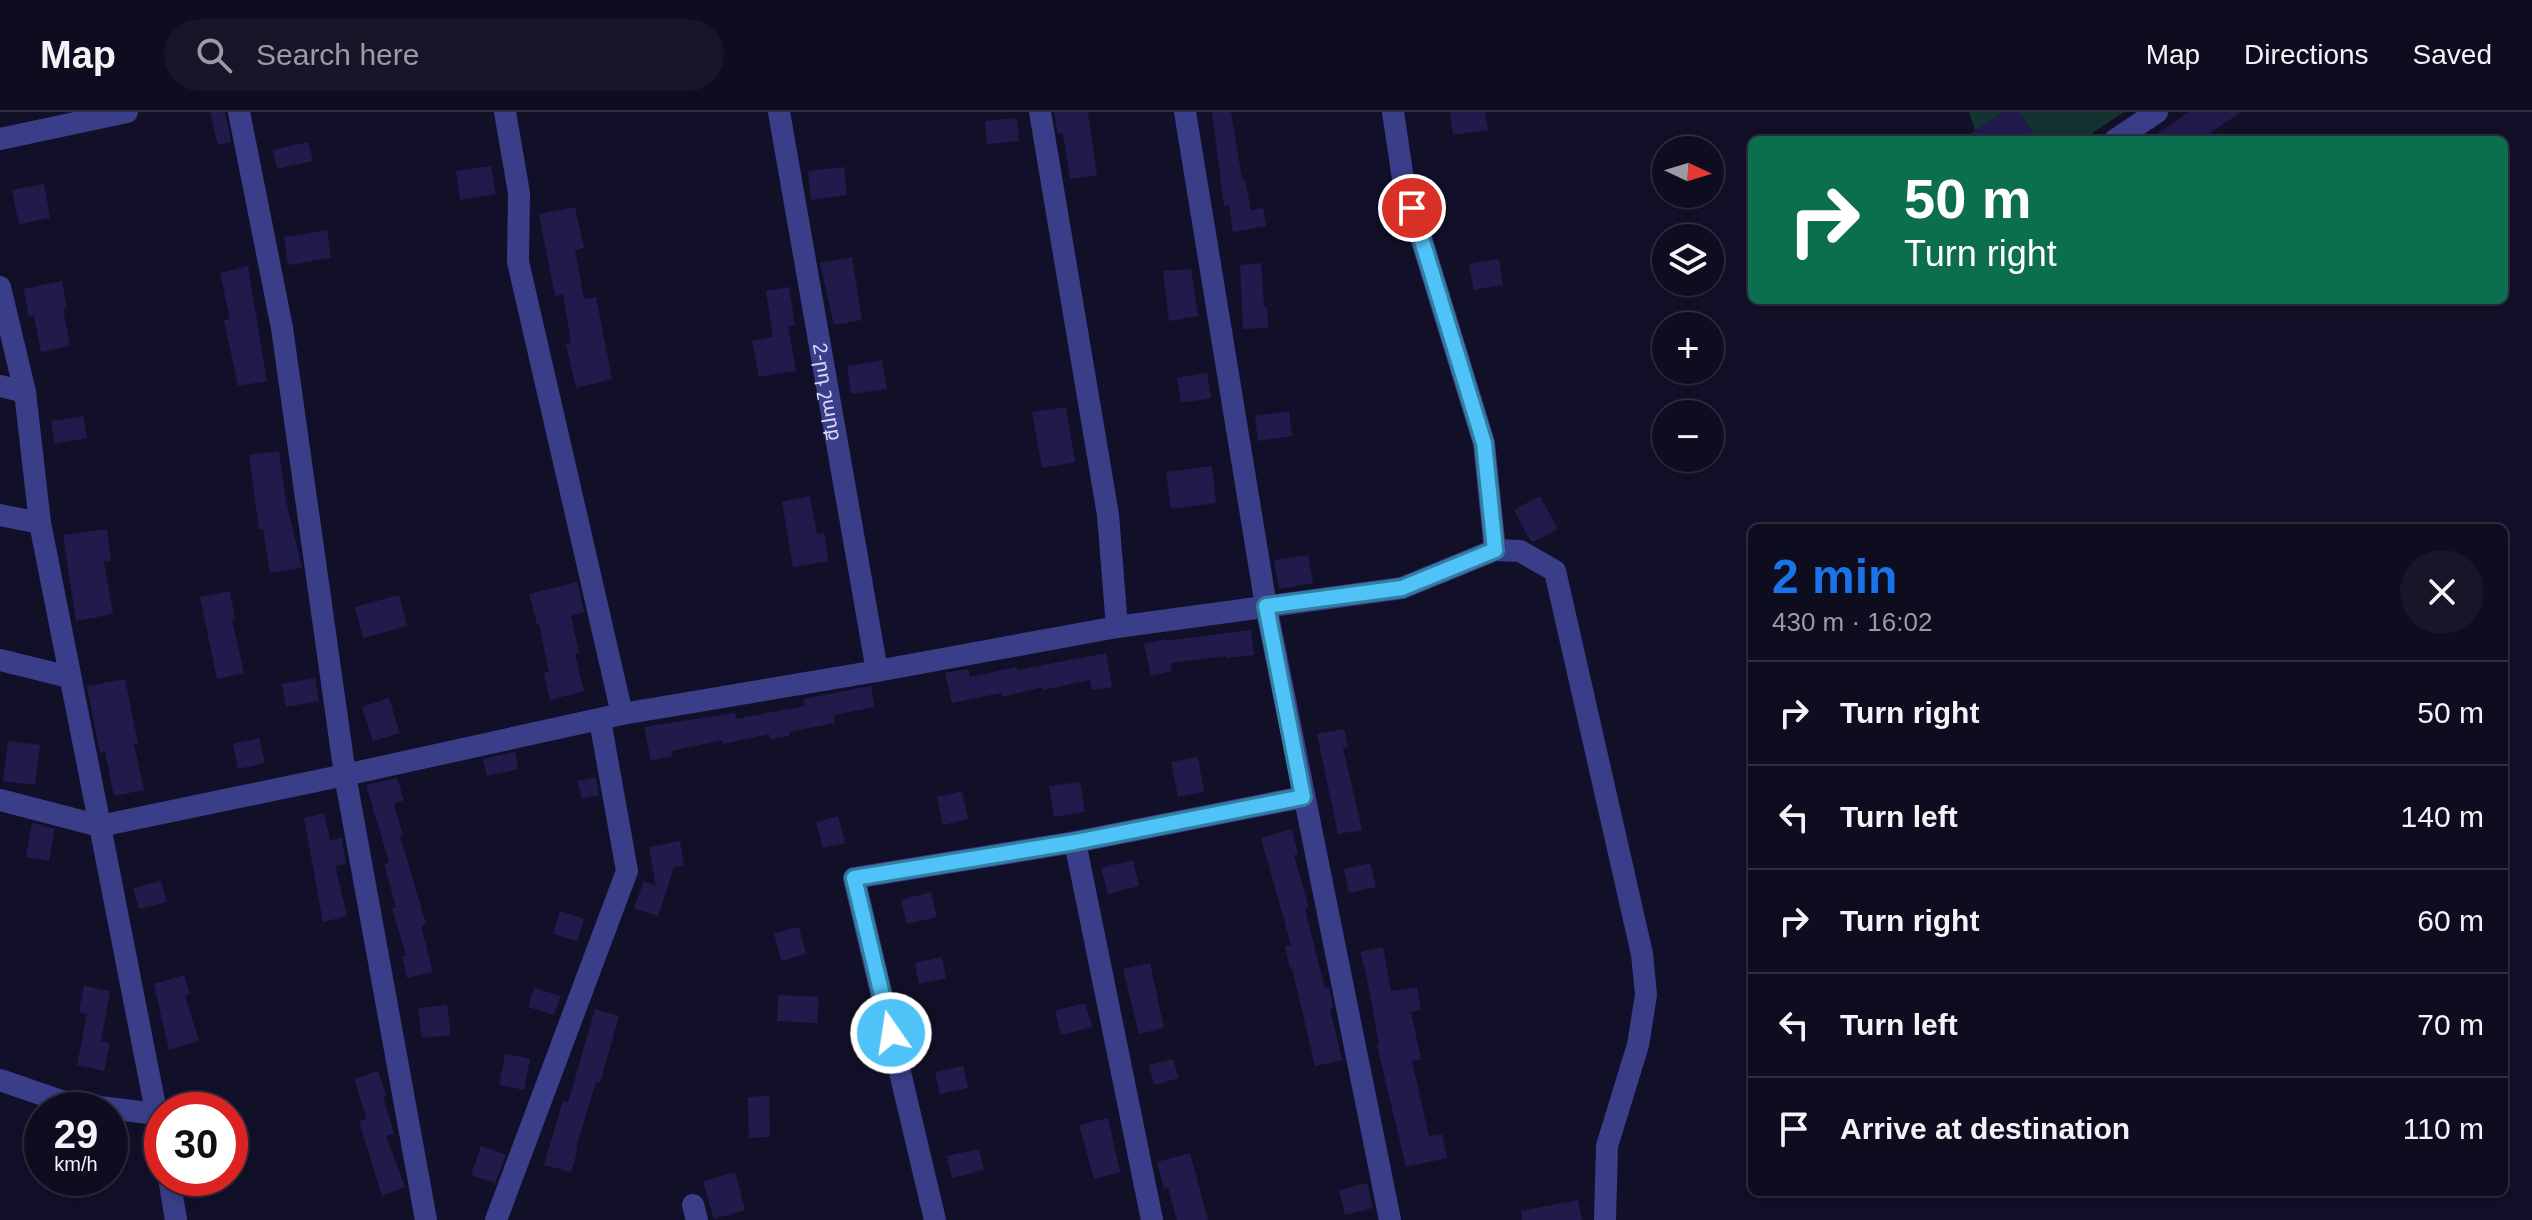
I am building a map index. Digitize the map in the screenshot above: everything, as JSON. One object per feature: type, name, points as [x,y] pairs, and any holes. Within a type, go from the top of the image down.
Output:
[{"type":"street","points":[[0,139],[127,112]]},
{"type":"street","points":[[239,112],[282,328],[345,775],[426,1220]]},
{"type":"street","points":[[505,112],[519,193],[518,262],[622,714]]},
{"type":"street","name":"2-րդ շարք","points":[[779,112],[877,671]]},
{"type":"street","points":[[1040,112],[1108,515],[1117,627]]},
{"type":"street","points":[[1185,112],[1266,606],[1390,1220]]},
{"type":"street","points":[[1393,112],[1403,179],[1484,443],[1495,550]]},
{"type":"street","points":[[2121,136],[2157,112]]},
{"type":"street","points":[[0,287],[25,392],[40,523],[153,1092]]},
{"type":"street","points":[[0,386],[25,392]]},
{"type":"street","points":[[0,515],[40,523]]},
{"type":"street","points":[[0,800],[100,826],[622,714],[1117,627],[1402,588],[1495,550],[1520,551],[1555,571],[1642,954],[1646,995],[1638,1045],[1607,1146],[1605,1220]]},
{"type":"street","points":[[0,660],[69,677]]},
{"type":"street","points":[[496,1220],[627,871],[600,720]]},
{"type":"street","points":[[935,1220],[854,878],[1075,842],[1303,797]]},
{"type":"street","points":[[1075,842],[1152,1220]]},
{"type":"street","points":[[0,1080],[67,1103],[144,1112]]},
{"type":"street","points":[[172,1196],[176,1220]]},
{"type":"green space","points":[[1969,112],[2124,112],[2088,136],[1977,136]]},
{"type":"building","points":[[210,112],[225,112],[231,142],[218,145]]},
{"type":"building","points":[[1054,112],[1088,112],[1097,175],[1070,179],[1063,133],[1058,134]]},
{"type":"building","points":[[1212,112],[1231,112],[1242,179],[1245,179],[1251,210],[1263,208],[1266,226],[1233,232],[1229,205],[1224,206]]},
{"type":"building","points":[[1450,112],[1485,112],[1488,130],[1453,135]]},
{"type":"building","points":[[2002,112],[2020,112],[2034,133],[2029,136],[1967,136]]},
{"type":"building","points":[[2189,112],[2241,112],[2206,136],[2154,136]]},
{"type":"building","points":[[1017,118],[1019,141],[987,144],[985,121]]},
{"type":"building","points":[[308,142],[313,161],[277,169],[273,150]]},
{"type":"building","points":[[491,166],[496,194],[460,200],[456,171]]},
{"type":"building","points":[[844,167],[847,195],[811,200],[808,171]]},
{"type":"building","points":[[44,184],[50,218],[19,224],[12,190]]},
{"type":"building","points":[[575,207],[584,248],[575,250],[584,299],[596,297],[612,379],[576,388],[566,344],[571,343],[563,294],[555,296],[539,214]]},
{"type":"building","points":[[327,230],[331,258],[288,265],[284,237]]},
{"type":"building","points":[[852,257],[862,320],[834,325],[820,263]]},
{"type":"building","points":[[1499,259],[1503,285],[1474,290],[1469,264]]},
{"type":"building","points":[[1261,263],[1268,328],[1243,329],[1240,265]]},
{"type":"building","points":[[248,266],[267,381],[238,386],[224,320],[230,319],[220,273]]},
{"type":"building","points":[[1191,269],[1198,316],[1169,321],[1163,271]]},
{"type":"building","points":[[62,281],[67,308],[63,309],[70,346],[41,352],[34,316],[29,317],[24,289]]},
{"type":"building","points":[[789,287],[795,325],[788,326],[796,371],[759,377],[752,341],[773,337],[766,291]]},
{"type":"building","points":[[882,360],[887,389],[851,394],[847,366]]},
{"type":"building","points":[[1207,373],[1211,398],[1181,403],[1177,378]]},
{"type":"building","points":[[1066,407],[1075,462],[1042,468],[1032,412]]},
{"type":"building","points":[[1289,411],[1292,436],[1258,441],[1255,416]]},
{"type":"building","points":[[83,416],[87,438],[55,444],[51,421]]},
{"type":"building","points":[[279,451],[286,501],[302,568],[270,573],[263,529],[259,530],[249,455]]},
{"type":"building","points":[[1212,466],[1216,503],[1171,509],[1166,472]]},
{"type":"building","points":[[810,496],[817,534],[824,532],[828,561],[793,567],[782,502]]},
{"type":"building","points":[[1540,496],[1558,529],[1533,542],[1514,510]]},
{"type":"building","points":[[107,529],[111,561],[104,562],[113,614],[76,621],[63,535]]},
{"type":"building","points":[[1308,555],[1313,583],[1279,589],[1274,560]]},
{"type":"building","points":[[577,582],[584,612],[571,616],[579,653],[575,654],[584,691],[550,700],[544,673],[549,672],[529,594]]},
{"type":"building","points":[[230,591],[235,619],[232,620],[244,673],[217,679],[200,597]]},
{"type":"building","points":[[399,595],[407,626],[363,638],[355,607]]},
{"type":"building","points":[[1251,630],[1254,655],[1170,663],[1172,671],[1151,676],[1144,644]]},
{"type":"building","points":[[1106,653],[1112,687],[1092,690],[1090,680],[952,703],[945,673],[968,669],[970,677]]},
{"type":"building","points":[[315,678],[319,701],[286,707],[282,684]]},
{"type":"building","points":[[125,679],[144,790],[114,796],[105,751],[100,753],[87,686]]},
{"type":"building","points":[[871,686],[875,707],[834,715],[835,723],[770,739],[769,734],[723,744],[722,740],[672,751],[673,756],[651,761],[644,727],[735,713],[736,719],[805,706],[803,699]]},
{"type":"building","points":[[389,698],[400,733],[373,741],[362,707]]},
{"type":"building","points":[[1344,729],[1348,747],[1343,748],[1362,830],[1338,834],[1317,734]]},
{"type":"building","points":[[259,738],[265,763],[238,769],[233,744]]},
{"type":"building","points":[[8,741],[40,745],[35,785],[3,781]]},
{"type":"building","points":[[515,752],[518,769],[487,776],[483,759]]},
{"type":"building","points":[[1198,757],[1204,792],[1178,797],[1171,762]]},
{"type":"building","points":[[596,777],[599,795],[582,799],[577,781]]},
{"type":"building","points":[[397,778],[404,800],[394,804],[403,835],[400,836],[426,924],[421,926],[433,972],[407,978],[402,957],[406,956],[392,908],[396,907],[384,864],[389,862],[366,785]]},
{"type":"building","points":[[1080,782],[1085,812],[1054,817],[1049,786]]},
{"type":"building","points":[[962,791],[968,819],[943,825],[937,797]]},
{"type":"building","points":[[324,813],[330,840],[342,838],[346,864],[335,866],[347,916],[323,922],[304,818]]},
{"type":"building","points":[[838,816],[845,843],[823,848],[816,822]]},
{"type":"building","points":[[32,823],[55,829],[49,861],[26,857]]},
{"type":"building","points":[[1292,829],[1298,854],[1294,855],[1309,908],[1305,909],[1325,988],[1329,987],[1333,1008],[1330,1009],[1342,1060],[1315,1066],[1285,946],[1291,945],[1261,838]]},
{"type":"building","points":[[680,841],[684,866],[674,867],[658,916],[634,908],[644,881],[656,886],[649,847]]},
{"type":"building","points":[[1133,860],[1139,886],[1108,894],[1101,868]]},
{"type":"building","points":[[1370,863],[1376,887],[1349,893],[1344,869]]},
{"type":"building","points":[[161,881],[167,902],[139,909],[133,888]]},
{"type":"building","points":[[931,892],[937,917],[907,924],[901,900]]},
{"type":"building","points":[[560,911],[584,919],[577,941],[553,934]]},
{"type":"building","points":[[799,927],[806,954],[781,961],[774,933]]},
{"type":"building","points":[[1383,947],[1391,991],[1417,987],[1421,1010],[1411,1012],[1421,1059],[1412,1061],[1429,1136],[1442,1134],[1447,1158],[1406,1167],[1377,1045],[1360,952]]},
{"type":"building","points":[[942,957],[946,978],[919,984],[915,963]]},
{"type":"building","points":[[1150,963],[1164,1028],[1139,1034],[1123,969]]},
{"type":"building","points":[[184,975],[190,994],[185,996],[199,1041],[169,1050],[154,984]]},
{"type":"building","points":[[84,986],[110,991],[101,1041],[110,1043],[104,1071],[77,1065],[87,1014],[79,1012]]},
{"type":"building","points":[[534,988],[561,996],[554,1015],[528,1007]]},
{"type":"building","points":[[778,995],[819,997],[817,1023],[777,1021]]},
{"type":"building","points":[[1085,1003],[1092,1027],[1061,1035],[1055,1011]]},
{"type":"building","points":[[447,1005],[451,1035],[422,1038],[418,1008]]},
{"type":"building","points":[[595,1009],[619,1016],[600,1083],[596,1082],[571,1172],[544,1165],[563,1101],[568,1103]]},
{"type":"building","points":[[505,1054],[530,1059],[524,1090],[499,1085]]},
{"type":"building","points":[[1173,1059],[1179,1078],[1154,1085],[1149,1065]]},
{"type":"building","points":[[963,1066],[968,1088],[940,1094],[935,1072]]},
{"type":"building","points":[[378,1071],[394,1134],[386,1136],[405,1187],[382,1196],[359,1121],[367,1119],[354,1079]]},
{"type":"building","points":[[769,1096],[770,1137],[749,1138],[748,1097]]},
{"type":"building","points":[[1108,1118],[1120,1172],[1094,1179],[1079,1125]]},
{"type":"building","points":[[481,1146],[506,1155],[495,1183],[471,1175]]},
{"type":"building","points":[[979,1149],[984,1170],[952,1178],[947,1156]]},
{"type":"building","points":[[1190,1153],[1208,1220],[1177,1220],[1157,1162]]},
{"type":"building","points":[[735,1172],[745,1210],[714,1219],[703,1181]]},
{"type":"building","points":[[1367,1183],[1373,1208],[1345,1215],[1339,1190]]},
{"type":"building","points":[[1578,1200],[1582,1220],[1522,1220],[1521,1211]]},
{"type":"route","points":[[891,1033],[854,878],[1075,842],[1303,797],[1266,606],[1402,588],[1495,550],[1484,443],[1412,208]]}]
